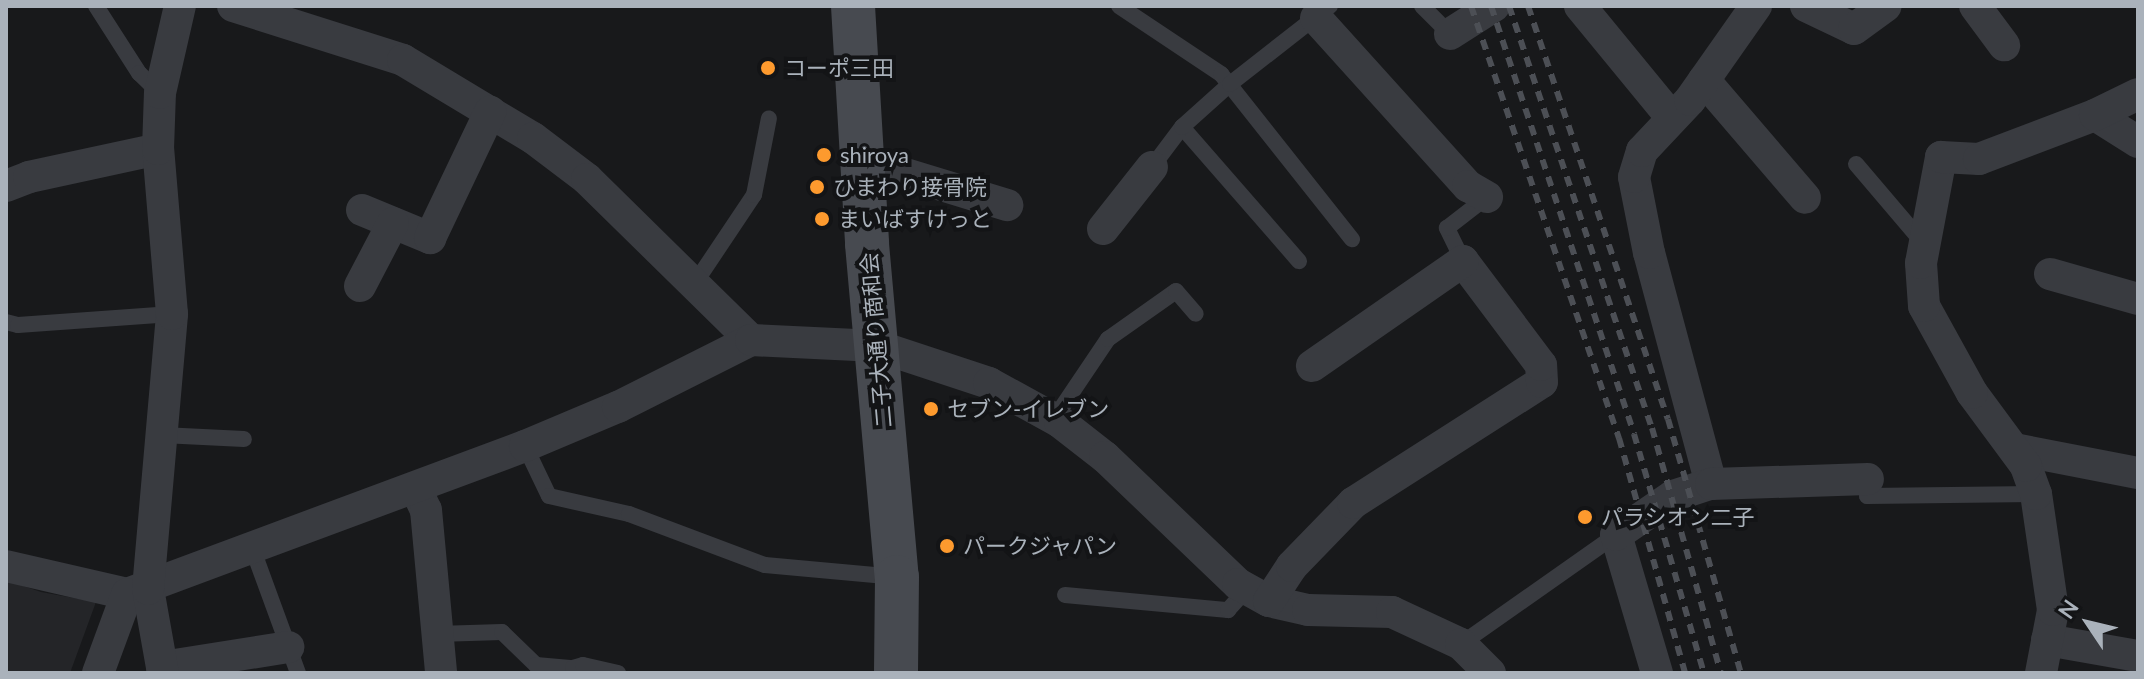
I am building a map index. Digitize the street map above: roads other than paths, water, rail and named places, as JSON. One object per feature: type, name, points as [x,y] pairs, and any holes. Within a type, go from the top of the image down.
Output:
[{"type":"street","points":[[98,673],[138,592],[162,435],[172,314],[158,149],[160,93],[180,6]]},
{"type":"street","points":[[233,6],[403,60],[490,112],[587,179],[751,340]]},
{"type":"street","name":"二子大通り商和会","points":[[852,6],[897,577],[896,673]]},
{"type":"street","points":[[1450,34],[1494,6]]},
{"type":"street","points":[[1580,6],[1672,118]]},
{"type":"street","points":[[1711,484],[1649,253],[1634,177],[1642,151],[1704,80],[1756,6]]},
{"type":"street","points":[[1806,6],[1854,29],[1886,6]]},
{"type":"street","points":[[1975,6],[2004,45]]},
{"type":"street","points":[[1323,12],[1468,186],[1487,197]]},
{"type":"street","points":[[1704,80],[1805,198]]},
{"type":"street","points":[[2041,673],[2053,610],[2036,494],[2026,466],[1972,393],[1924,306],[1921,263],[1941,157],[1979,159],[2095,115],[2138,94]]},
{"type":"street","points":[[362,210],[430,238],[490,112]]},
{"type":"street","points":[[2095,115],[2138,142]]},
{"type":"street","points":[[6,186],[29,177],[158,149]]},
{"type":"street","points":[[863,161],[1007,205]]},
{"type":"street","points":[[1103,229],[1152,167]]},
{"type":"street","points":[[360,286],[393,223]]},
{"type":"street","points":[[1258,595],[1292,566],[1353,503],[1542,382],[1541,365],[1463,261],[1312,366]]},
{"type":"street","points":[[2050,274],[2138,299]]},
{"type":"street","points":[[6,566],[138,592],[525,446],[618,407],[751,340],[877,346],[989,383],[1054,419],[1105,457],[1258,595],[1308,610],[1392,612],[1461,644],[1490,673]]},
{"type":"street","points":[[2014,449],[2138,473]]},
{"type":"street","points":[[1657,673],[1616,535],[1673,496],[1711,484],[1868,479]]},
{"type":"street","points":[[416,489],[426,510],[441,673]]},
{"type":"street","points":[[138,592],[162,670],[293,660]]},
{"type":"street","points":[[2047,640],[2138,656]]},
{"type":"lane","points":[[96,6],[139,73],[160,93]]},
{"type":"lane","points":[[1119,6],[1230,84],[1352,239]]},
{"type":"lane","points":[[1422,6],[1450,34]]},
{"type":"lane","points":[[1152,167],[1182,127],[1230,84],[1323,12]]},
{"type":"lane","points":[[695,283],[754,195],[769,118]]},
{"type":"lane","points":[[1182,127],[1299,261]]},
{"type":"lane","points":[[1856,164],[1926,246]]},
{"type":"lane","points":[[1463,261],[1447,228],[1487,197]]},
{"type":"lane","points":[[1054,419],[1108,339],[1176,291],[1196,314]]},
{"type":"lane","points":[[6,322],[18,325],[172,314]]},
{"type":"lane","points":[[162,435],[244,439]]},
{"type":"lane","points":[[525,446],[549,496],[629,514],[765,565],[897,577]]},
{"type":"lane","points":[[1868,479],[1867,496],[2036,494]]},
{"type":"lane","points":[[1461,644],[1616,535]]},
{"type":"lane","points":[[253,550],[293,660]]},
{"type":"lane","points":[[1065,595],[1228,610],[1258,595]]},
{"type":"lane","points":[[437,634],[502,632],[536,665],[573,668],[583,665],[618,673]]},
{"type":"railway","points":[[1471,6],[1619,438],[1685,673]]},
{"type":"railway","points":[[1491,6],[1634,434],[1704,673]]},
{"type":"railway","points":[[1509,6],[1652,428],[1721,673]]},
{"type":"railway","points":[[1528,6],[1668,419],[1741,673]]},
{"type":"place","name":"コーポ三田","points":[[768,68]]},
{"type":"place","name":"shiroya","points":[[824,155]]},
{"type":"place","name":"ひまわり接骨院","points":[[817,187]]},
{"type":"place","name":"まいばすけっと","points":[[822,219]]},
{"type":"place","name":"セブン-イレブン","points":[[931,409]]},
{"type":"place","name":"パラシオン二子","points":[[1585,517]]},
{"type":"place","name":"パークジャパン","points":[[947,546]]}]
